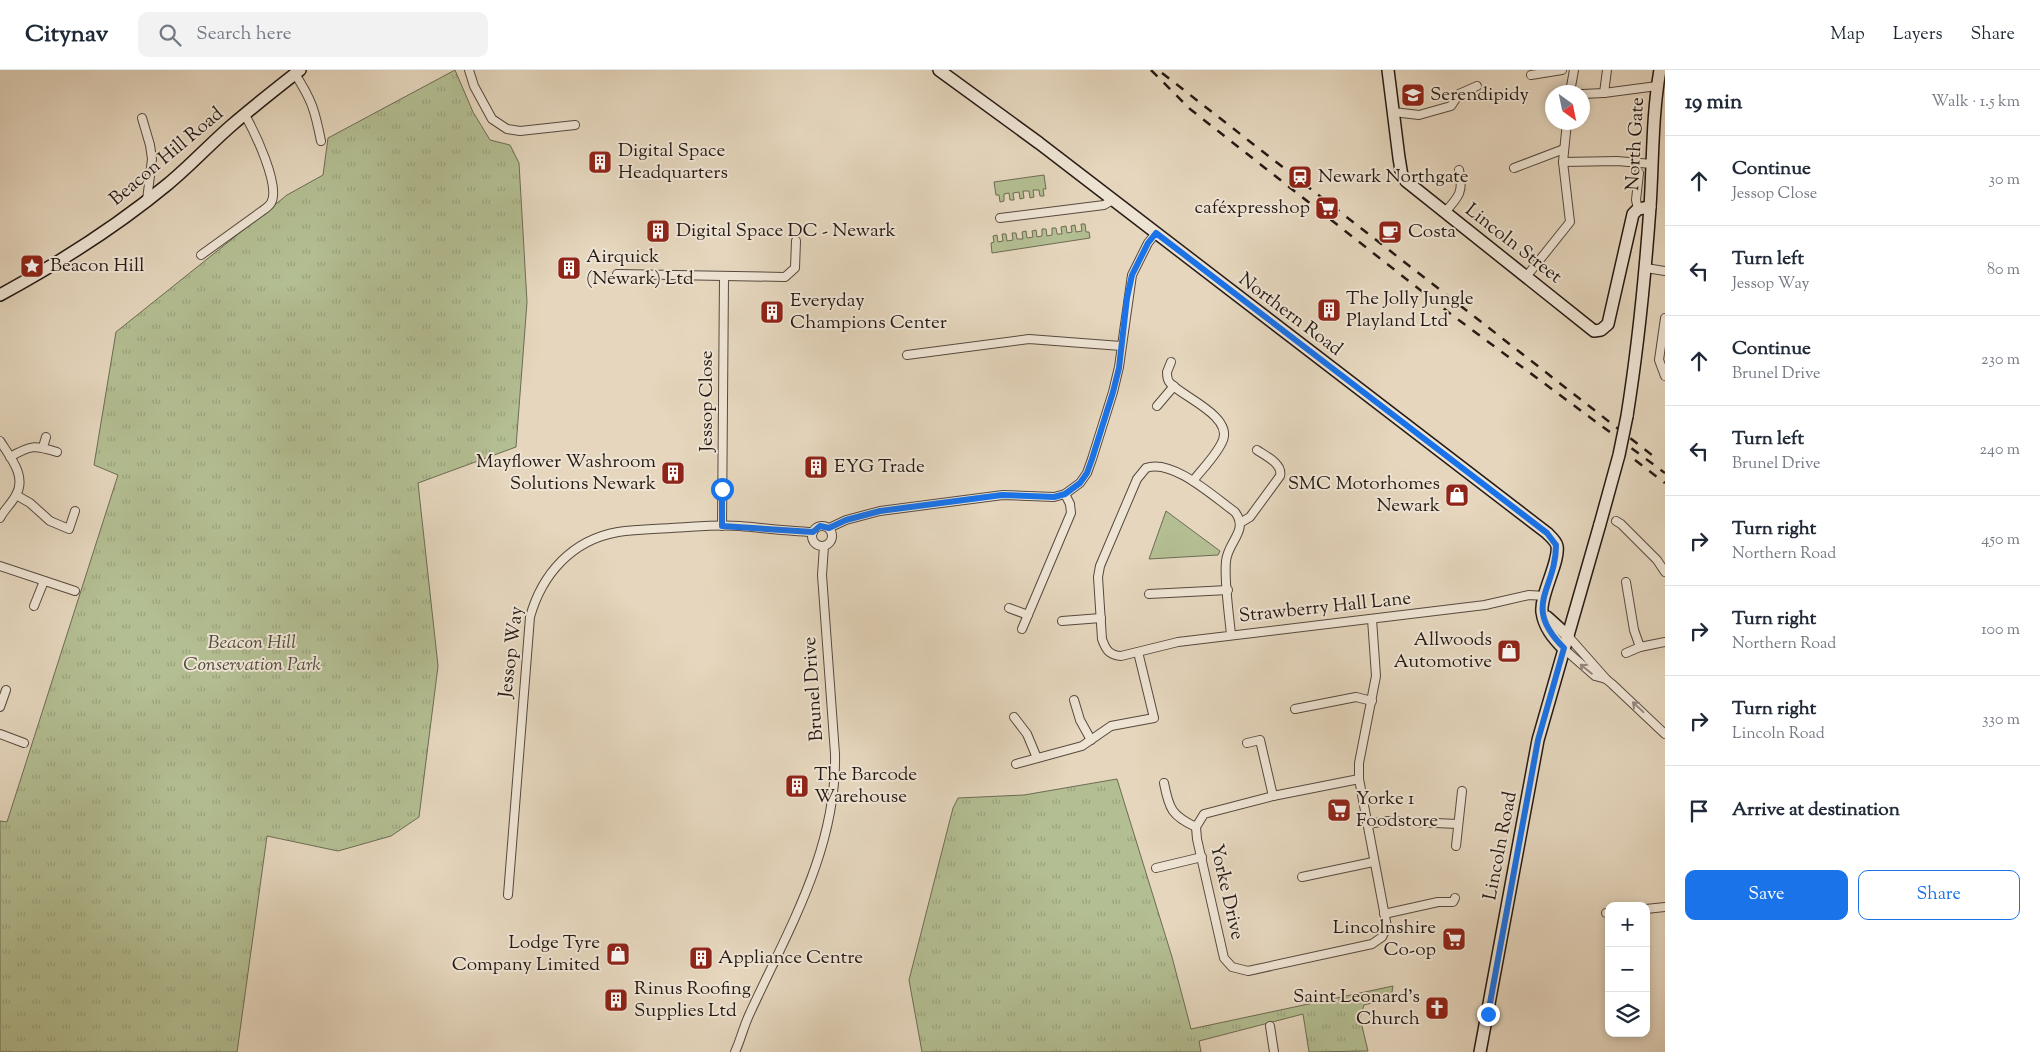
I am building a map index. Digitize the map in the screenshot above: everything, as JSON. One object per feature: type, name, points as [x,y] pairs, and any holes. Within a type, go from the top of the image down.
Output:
[{"type":"street","points":[[468,70],[474,86],[492,118],[508,129],[520,131],[575,125]]},
{"type":"street","name":"Northern Road","points":[[940,70],[1113,200],[1547,533],[1554,540],[1556,551],[1542,610],[1544,618]]},
{"type":"street","name":"Lincoln Street","points":[[1388,70],[1402,176],[1594,331]]},
{"type":"street","points":[[1531,76],[1562,70]]},
{"type":"street","points":[[1571,85],[1574,70]]},
{"type":"street","points":[[1604,93],[1607,70]]},
{"type":"street","name":"North Gate","points":[[1594,331],[1600,330],[1608,324],[1633,214],[1638,209],[1650,207],[1652,164],[1660,101],[1657,86],[1660,70]]},
{"type":"street","points":[[298,72],[315,110],[321,141]]},
{"type":"street","name":"Beacon Hill Road","points":[[0,295],[45,270],[84,245],[147,200],[298,72]]},
{"type":"street","points":[[1393,112],[1419,115],[1451,106],[1459,94],[1477,86]]},
{"type":"street","points":[[1590,94],[1657,86]]},
{"type":"street","points":[[201,255],[262,211],[271,202],[273,188],[261,145],[245,115]]},
{"type":"street","points":[[142,118],[152,159],[147,200]]},
{"type":"street","points":[[1526,277],[1570,222],[1563,162],[1566,130]]},
{"type":"street","points":[[1517,168],[1564,149]]},
{"type":"street","points":[[1563,162],[1652,164]]},
{"type":"street","points":[[1445,212],[1460,194],[1462,182],[1459,170]]},
{"type":"street","name":"North Gate","points":[[1638,209],[1636,200],[1639,173]]},
{"type":"street","points":[[1000,218],[1104,205],[1113,200]]},
{"type":"street","name":"Lincoln Road","points":[[1480,1052],[1538,740],[1619,455],[1627,416],[1646,268],[1650,207]]},
{"type":"street","points":[[829,528],[832,540],[824,546],[813,541],[813,532],[820,526],[829,528],[846,520],[880,511],[1002,495],[1047,498],[1065,494],[1080,483],[1087,473],[1109,407],[1119,368],[1132,275],[1148,243],[1156,233]]},
{"type":"street","points":[[617,274],[774,278],[789,275],[795,268],[796,241]]},
{"type":"street","points":[[1646,268],[1665,271]]},
{"type":"street","name":"Jessop Close","points":[[722,526],[724,277]]},
{"type":"street","points":[[1665,318],[1659,360],[1665,376]]},
{"type":"street","points":[[907,355],[1029,339],[1122,346]]},
{"type":"street","points":[[1171,362],[1166,372],[1168,380],[1217,418],[1224,431],[1223,440],[1219,447],[1193,481]]},
{"type":"street","points":[[1157,406],[1174,386]]},
{"type":"street","points":[[43,447],[46,437]]},
{"type":"street","points":[[0,441],[19,472],[20,486],[0,518]]},
{"type":"street","points":[[10,458],[28,447],[38,446],[57,452]]},
{"type":"street","points":[[1240,523],[1250,517],[1280,476],[1279,466],[1257,450]]},
{"type":"street","points":[[1062,621],[1101,618],[1098,577],[1100,566],[1139,474],[1146,468],[1160,466],[1177,472],[1193,481],[1235,512],[1240,523],[1240,530],[1230,544],[1226,561],[1230,635]]},
{"type":"street","points":[[1022,629],[1071,513],[1070,504],[1065,494]]},
{"type":"street","points":[[16,495],[30,503],[50,521],[69,529]]},
{"type":"street","points":[[66,538],[75,511]]},
{"type":"street","points":[[1616,521],[1657,560],[1665,572]]},
{"type":"street","name":"Jessop Way","points":[[508,895],[527,634],[535,599],[543,582],[552,570],[567,554],[590,541],[616,532],[722,526],[813,532]]},
{"type":"street","name":"Brunel Drive","points":[[735,1052],[749,1015],[810,883],[824,841],[831,808],[835,761],[822,575],[824,546]]},
{"type":"street","points":[[0,566],[75,592]]},
{"type":"street","points":[[34,606],[44,581]]},
{"type":"street","points":[[1626,582],[1634,630],[1640,648]]},
{"type":"street","points":[[1150,594],[1228,590]]},
{"type":"street","name":"Strawberry Hall Lane","points":[[1101,618],[1102,639],[1105,648],[1109,654],[1121,656],[1178,642],[1485,605],[1529,595],[1545,596]]},
{"type":"street","points":[[1009,608],[1028,615]]},
{"type":"street","points":[[1544,618],[1547,617],[1568,636],[1606,679],[1664,732]]},
{"type":"street","points":[[1544,618],[1548,629],[1564,648],[1595,676],[1606,679]]},
{"type":"street","name":"Yorke Drive","points":[[1359,779],[1273,796],[1204,814],[1196,827],[1197,839],[1224,958],[1232,966],[1248,971],[1372,944],[1382,937],[1387,927],[1373,862],[1359,779],[1362,748],[1376,676],[1372,619]]},
{"type":"street","points":[[1626,653],[1665,642]]},
{"type":"street","points":[[1016,764],[1082,746],[1111,726],[1154,718],[1138,652]]},
{"type":"street","points":[[0,704],[6,690]]},
{"type":"street","points":[[1295,709],[1356,697],[1372,701]]},
{"type":"street","points":[[1074,700],[1080,720],[1092,740]]},
{"type":"street","points":[[1014,717],[1027,734],[1037,758]]},
{"type":"street","points":[[0,734],[24,743]]},
{"type":"street","points":[[1247,744],[1260,740],[1273,796]]},
{"type":"street","points":[[1164,783],[1173,813],[1182,821],[1196,827]]},
{"type":"street","points":[[1456,846],[1462,791]]},
{"type":"street","points":[[1367,824],[1388,821],[1458,824]]},
{"type":"street","points":[[1156,868],[1202,857]]},
{"type":"street","points":[[1302,877],[1373,862]]},
{"type":"street","points":[[1384,914],[1438,902],[1453,902],[1455,898]]},
{"type":"street","points":[[1650,909],[1665,907]]},
{"type":"street","points":[[1270,1026],[1274,1052]]},
{"type":"green space","name":"Beacon Hill Conservation Park","points":[[455,70],[473,112],[490,140],[510,145],[519,163],[527,302],[516,447],[418,483],[438,666],[419,817],[391,836],[338,851],[267,836],[237,1052],[0,1052],[0,821],[7,822],[118,475],[94,465],[116,332],[287,195],[323,175],[328,138]]},
{"type":"green space","points":[[1044,175],[1046,189],[1043,189],[1044,196],[1040,196],[1039,190],[1033,190],[1034,197],[1030,198],[1029,191],[1023,191],[1024,198],[1020,199],[1019,192],[1013,193],[1014,200],[1010,200],[1009,193],[1004,194],[1004,201],[1000,202],[999,195],[996,195],[994,182]]},
{"type":"green space","points":[[1081,224],[1085,224],[1086,232],[1089,232],[1090,238],[992,253],[991,243],[994,242],[993,236],[997,235],[998,242],[1003,241],[1002,234],[1006,234],[1007,241],[1013,240],[1012,233],[1016,233],[1017,239],[1023,239],[1022,232],[1026,231],[1027,238],[1033,237],[1032,231],[1036,230],[1037,237],[1042,236],[1042,229],[1046,229],[1047,236],[1052,235],[1052,228],[1056,228],[1057,234],[1062,234],[1061,227],[1066,226],[1067,233],[1072,232],[1071,226],[1075,225],[1076,232],[1082,231]]},
{"type":"green space","points":[[1166,511],[1220,551],[1218,555],[1149,559]]},
{"type":"green space","points":[[1117,779],[1172,957],[1191,1029],[1393,986],[1391,998],[1364,1005],[1360,1018],[1368,1051],[1309,1052],[1303,1014],[1199,1041],[1201,1052],[922,1052],[909,980],[953,808],[958,798],[1024,795]]},
{"type":"railway","points":[[1151,70],[1190,109],[1452,315],[1665,473]]},
{"type":"railway","points":[[1162,73],[1657,459]]},
{"type":"railway","points":[[1635,460],[1665,483]]},
{"type":"place","name":"Serendipidy","points":[[1413,95]]},
{"type":"place","name":"Digital Space Headquarters","points":[[600,162]]},
{"type":"place","name":"Newark Northgate","points":[[1300,177]]},
{"type":"place","name":"caféxpresshop","points":[[1327,208]]},
{"type":"place","name":"Digital Space DC - Newark","points":[[658,231]]},
{"type":"place","name":"Costa","points":[[1390,232]]},
{"type":"place","name":"Beacon Hill","points":[[32,266]]},
{"type":"place","name":"Airquick (Newark) Ltd","points":[[569,268]]},
{"type":"place","name":"The Jolly Jungle Playland Ltd","points":[[1329,310]]},
{"type":"place","name":"Everyday Champions Center","points":[[772,312]]},
{"type":"place","name":"EYG Trade","points":[[816,467]]},
{"type":"place","name":"Mayflower Washroom Solutions Newark","points":[[673,473]]},
{"type":"place","name":"SMC Motorhomes Newark","points":[[1457,495]]},
{"type":"place","name":"Allwoods Automotive","points":[[1509,651]]},
{"type":"place","name":"The Barcode Warehouse","points":[[797,786]]},
{"type":"place","name":"Yorke 1 Foodstore","points":[[1339,810]]},
{"type":"place","name":"Lincolnshire Co-op","points":[[1454,939]]},
{"type":"place","name":"Lodge Tyre Company Limited","points":[[618,954]]},
{"type":"place","name":"Appliance Centre","points":[[701,958]]},
{"type":"place","name":"Rinus Roofing Supplies Ltd","points":[[616,1000]]},
{"type":"place","name":"Saint Leonard's Church","points":[[1437,1008]]},
{"type":"route","points":[[722,489],[722,526],[813,532],[814,529],[820,526],[829,528],[846,520],[880,511],[1002,495],[1047,498],[1060,496],[1070,491],[1084,479],[1092,459],[1109,407],[1119,368],[1127,298],[1132,275],[1148,243],[1156,233],[1554,540],[1556,551],[1542,605],[1542,614],[1548,629],[1564,648],[1538,740],[1488,1014]]}]
